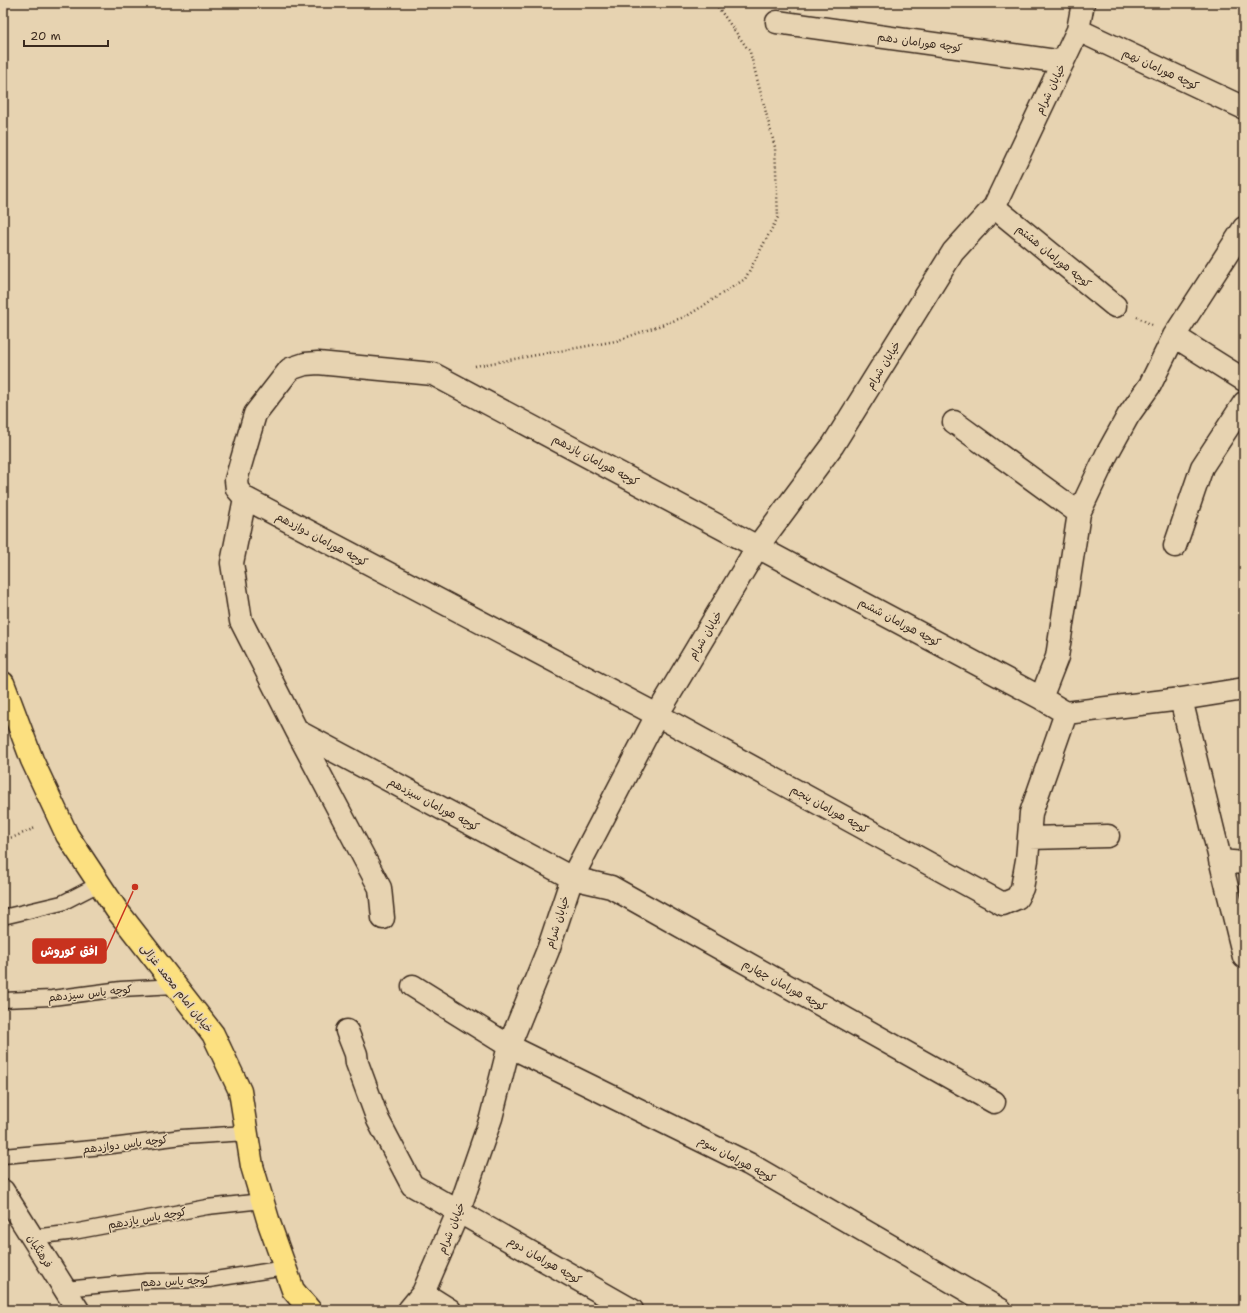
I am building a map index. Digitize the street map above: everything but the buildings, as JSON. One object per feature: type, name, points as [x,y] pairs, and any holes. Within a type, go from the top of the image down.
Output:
[{"type":"main road","name":"خیابان امام محمد غزالی","points":[[3,683],[32,760],[67,835],[116,909],[213,1034],[240,1092],[252,1166],[269,1223],[293,1290],[310,1310]]},
{"type":"street","name":"خیابان شرام","points":[[409,1310],[423,1293],[459,1210],[491,1118],[509,1046],[548,950],[572,878],[657,715],[758,546],[833,445],[953,252],[994,206],[1078,30],[1083,3]]},
{"type":"street","name":"کوچه هورامان دهم","points":[[777,22],[1063,62]]},
{"type":"street","name":"کوچه هورامان نهم","points":[[1078,30],[1244,108]]},
{"type":"street","name":"کوچه هورامان هشتم","points":[[994,206],[1115,306]]},
{"type":"street","points":[[1042,698],[1057,657],[1079,513],[1107,454],[1128,416],[1150,385],[1174,336],[1244,228]]},
{"type":"street","points":[[1174,336],[1244,380]]},
{"type":"street","name":"کوچه هورامان يازدهم","points":[[245,498],[237,489],[236,480],[255,414],[290,369],[305,364],[318,363],[433,374],[758,546]]},
{"type":"street","points":[[1175,546],[1202,467],[1244,403]]},
{"type":"street","points":[[954,422],[1079,513]]},
{"type":"street","points":[[245,498],[232,563],[241,621],[380,888],[384,918]]},
{"type":"street","name":"کوچه هورامان دوازدهم","points":[[245,498],[657,715]]},
{"type":"street","name":"کوچه هورامان ششم","points":[[758,546],[1042,698],[1066,713]]},
{"type":"street","points":[[1108,836],[1029,838],[1031,813],[1066,713],[1181,699],[1244,689]]},
{"type":"street","points":[[1181,699],[1244,957]]},
{"type":"street","name":"کوچه هورامان پنجم","points":[[657,715],[1003,904],[1017,898],[1022,888],[1029,838]]},
{"type":"street","name":"کوچه هورامان سيزدهم","points":[[297,731],[572,878]]},
{"type":"street","points":[[1220,860],[1244,863]]},
{"type":"street","name":"کوچه هورامان چهارم","points":[[572,878],[611,887],[994,1102]]},
{"type":"street","name":"کوچه هورامان سوم","points":[[413,986],[509,1046],[749,1164],[1001,1310]]},
{"type":"street","name":"کوچه هورامان دوم","points":[[347,1031],[378,1120],[412,1184],[632,1310]]},
{"type":"street","name":"فرهنگیان","points":[[3,1191],[78,1310]]},
{"type":"street","points":[[423,1293],[450,1310]]},
{"type":"lane","points":[[3,917],[62,903],[99,884]]},
{"type":"lane","name":"کوچه یاس سیزدهم","points":[[3,1000],[52,998],[121,989],[176,986]]},
{"type":"lane","name":"کوچه یاس دوازدهم","points":[[3,1156],[182,1137],[247,1133]]},
{"type":"lane","name":"کوچه یاس یازدهم","points":[[32,1237],[68,1233],[207,1207],[262,1201]]},
{"type":"lane","name":"کوچه یاس دهم","points":[[65,1290],[148,1281],[209,1280],[285,1268]]},
{"type":"path","points":[[471,367],[616,341],[688,316],[745,279],[778,217],[775,147],[750,52],[715,3]]},
{"type":"path","points":[[1115,306],[1174,336]]},
{"type":"path","points":[[3,838],[14,837],[60,819]]},
{"type":"place","name":"افق کوروش","points":[[135,887]]}]
